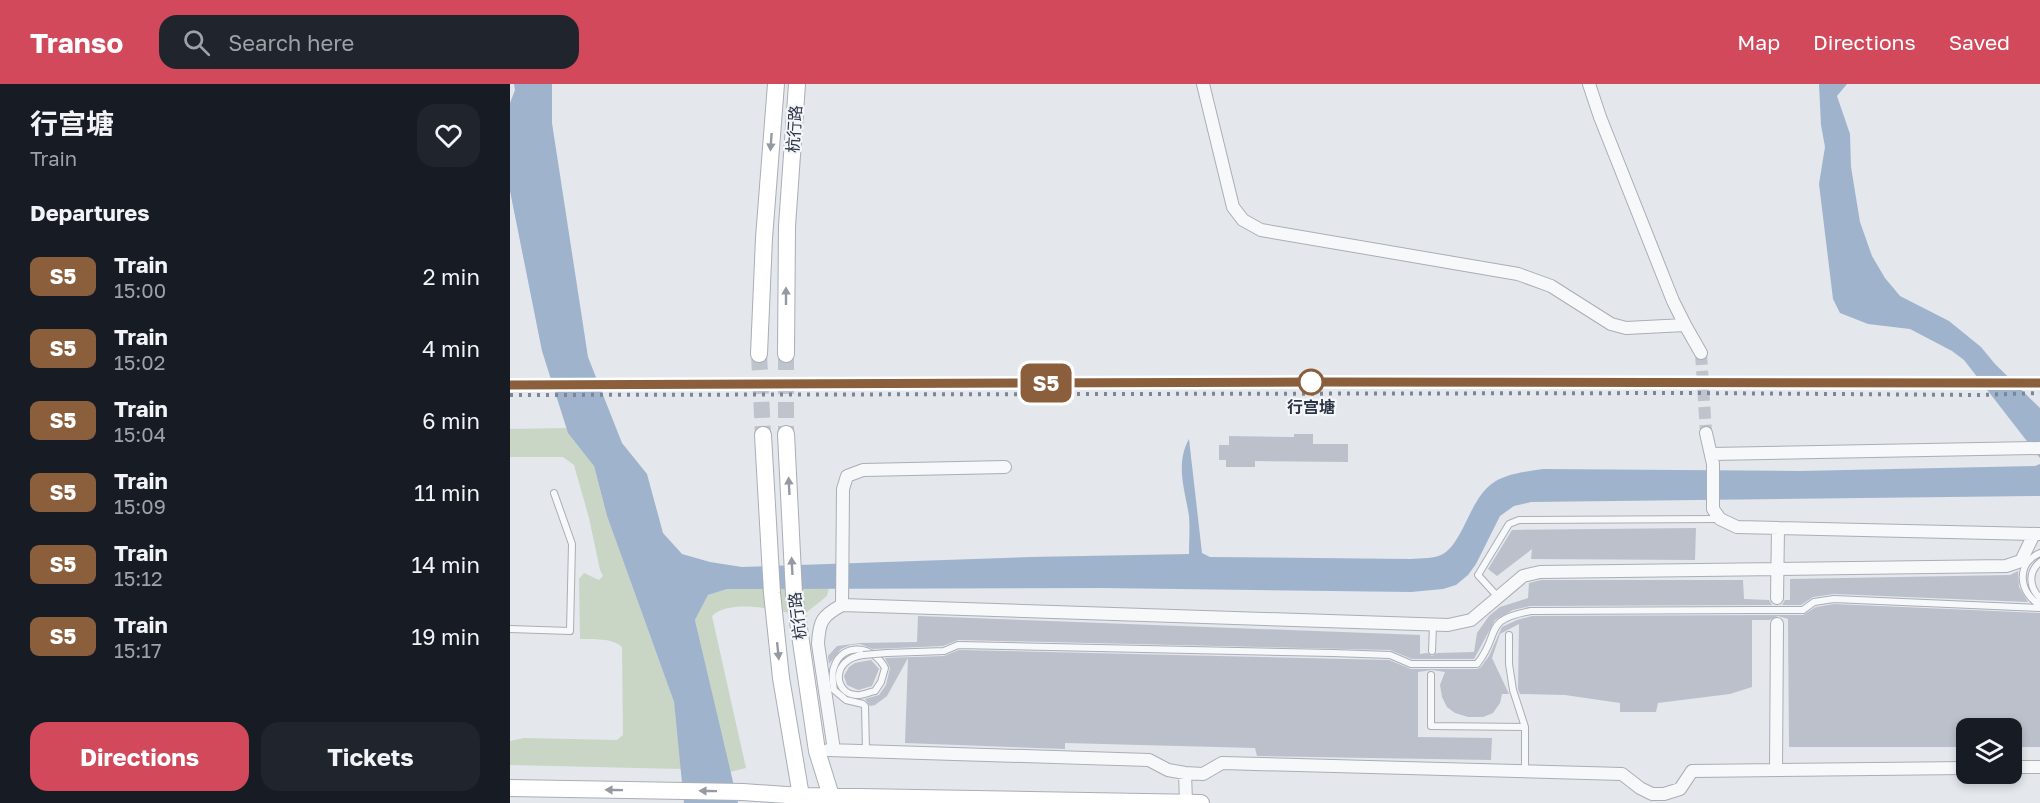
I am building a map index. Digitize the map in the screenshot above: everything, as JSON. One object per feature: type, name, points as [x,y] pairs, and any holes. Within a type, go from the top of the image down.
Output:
[{"type":"main road","name":"杭行路","points":[[759,354],[764,238],[776,84]]},
{"type":"main road","name":"杭行路","points":[[786,354],[787,226],[797,84]]},
{"type":"main road","name":"杭行路","points":[[786,434],[794,594],[817,751],[831,796]]},
{"type":"main road","name":"杭行路","points":[[763,435],[772,593],[781,678],[801,796]]},
{"type":"main road","points":[[510,788],[1202,803]]},
{"type":"street","points":[[1203,84],[1233,207],[1243,220],[1261,230],[1518,274],[1551,286],[1611,324],[1626,328],[1685,325]]},
{"type":"street","points":[[1589,84],[1672,301],[1701,353]]},
{"type":"street","points":[[834,750],[818,644],[819,627],[826,614],[842,604],[1448,625],[1472,620],[1504,596],[1523,576],[1540,572],[2006,566],[2021,561],[2037,534],[1737,528],[1716,514],[1712,459],[1706,433]]},
{"type":"street","points":[[1712,459],[2034,448]]},
{"type":"street","points":[[842,604],[843,489],[847,476],[863,470],[1005,467]]},
{"type":"street","points":[[1777,598],[1778,528]]},
{"type":"street","points":[[1776,770],[1777,624]]},
{"type":"street","points":[[817,751],[1149,760],[1168,770],[1203,774],[1222,763],[1622,774],[1654,799],[1680,789],[1692,771],[1956,768]]},
{"type":"street","points":[[2022,767],[2040,767]]},
{"type":"street","points":[[1185,773],[1186,802]]},
{"type":"lane","points":[[510,629],[570,630],[572,544],[554,493]]},
{"type":"lane","points":[[1504,596],[1478,575],[1509,524],[1519,520],[1716,514]]},
{"type":"lane","points":[[2040,553],[2036,554],[2024,569],[2023,584],[2029,598],[2040,607]]},
{"type":"lane","points":[[2040,562],[2032,570],[2031,582],[2034,592],[2040,598]]},
{"type":"lane","points":[[866,752],[865,706],[846,700],[834,690],[833,680],[833,669],[837,659],[844,653],[857,649],[868,651],[879,657],[885,668],[881,682],[875,691],[855,695],[845,691],[840,682],[839,671],[845,662],[855,656],[863,655],[887,653],[944,651],[958,645],[1390,655],[1411,664],[1477,664],[1483,656],[1497,622],[1510,615],[1531,611],[1803,610],[1814,602],[1834,599],[2040,607]]},
{"type":"lane","points":[[1432,624],[1432,651]]},
{"type":"lane","points":[[1509,635],[1509,664],[1513,690],[1525,727],[1526,771]]},
{"type":"lane","points":[[1431,675],[1431,726],[1525,727]]},
{"type":"green space","points":[[567,428],[594,466],[607,516],[674,702],[681,769],[510,765],[510,741],[524,738],[617,740],[623,735],[622,647],[607,640],[580,639],[579,579],[584,573],[599,580],[603,576],[574,465],[563,457],[510,457],[510,429]]},
{"type":"green space","points":[[829,588],[827,596],[802,616],[756,607],[743,607],[720,611],[712,616],[746,768],[730,772],[695,620],[708,595],[727,589]]},
{"type":"water","points":[[514,84],[552,84],[552,123],[588,357],[622,443],[647,474],[663,533],[682,554],[710,562],[742,567],[1189,554],[1189,516],[1182,467],[1189,439],[1202,553],[1210,557],[1411,559],[1436,557],[1452,546],[1477,500],[1492,484],[1512,475],[1543,469],[1799,471],[2035,466],[2040,464],[2040,496],[1531,502],[1514,506],[1500,516],[1476,564],[1456,585],[1443,589],[1411,592],[1102,588],[727,589],[708,595],[695,620],[738,803],[684,803],[674,702],[607,516],[594,466],[568,433],[542,351],[510,191],[510,103],[515,90]]},
{"type":"water","points":[[1819,84],[1847,84],[1837,96],[1850,134],[1851,167],[1860,222],[1872,256],[1885,278],[1900,296],[1949,321],[1981,347],[2040,408],[2040,458],[1964,360],[1952,351],[1910,329],[1868,324],[1840,313],[1833,299],[1819,184],[1825,147],[1821,125]]},
{"type":"building","name":"行宫塘","points":[[1294,434],[1313,434],[1313,444],[1348,444],[1348,462],[1255,461],[1255,467],[1226,467],[1226,460],[1219,460],[1219,445],[1229,445],[1229,436],[1294,437]]},
{"type":"building","points":[[1696,528],[1695,560],[1531,559],[1532,549],[1497,576],[1488,569],[1512,530]]},
{"type":"building","points":[[2018,571],[2019,587],[2028,602],[1834,594],[1813,597],[1801,605],[1782,605],[1785,600],[1790,600],[1790,579],[2010,575]]},
{"type":"building","points":[[1541,580],[1743,580],[1744,599],[1769,600],[1772,605],[1530,606],[1513,610],[1495,620],[1474,659],[1412,659],[1390,650],[958,640],[943,646],[873,649],[860,644],[850,645],[841,649],[829,664],[828,656],[837,646],[860,643],[917,642],[918,616],[1420,635],[1420,654],[1427,653],[1432,656],[1437,653],[1474,652],[1477,633],[1489,616],[1500,607],[1528,598],[1529,583]]},
{"type":"building","points":[[1834,604],[2040,613],[2040,747],[2022,747],[2022,718],[1956,718],[1956,747],[1789,747],[1788,619],[1778,616],[1770,620],[1752,620],[1752,687],[1730,694],[1658,703],[1656,712],[1620,712],[1620,703],[1565,695],[1520,694],[1518,689],[1519,624],[1500,634],[1492,658],[1509,694],[1502,694],[1500,703],[1493,713],[1483,717],[1468,717],[1455,713],[1447,707],[1442,697],[1440,685],[1445,672],[1432,670],[1418,672],[1418,737],[1492,738],[1491,760],[1257,756],[1255,748],[1065,743],[1065,749],[905,743],[908,658],[887,696],[870,706],[865,699],[879,695],[886,685],[890,668],[885,658],[944,656],[959,650],[1389,660],[1411,669],[1477,669],[1489,656],[1502,627],[1532,616],[1803,615],[1816,607]]},
{"type":"building","points":[[871,660],[879,669],[872,686],[858,690],[847,685],[844,676],[849,667],[855,663]]},
{"type":"tunnel","points":[[1701,353],[1706,433]]},
{"type":"tunnel","points":[[759,354],[763,435]]},
{"type":"tunnel","points":[[786,354],[786,434]]},
{"type":"railway","points":[[510,385],[1311,382],[2040,383]]},
{"type":"railway","points":[[510,395],[1692,393],[1978,395],[2040,393]]},
{"type":"train","name":"S5","points":[[510,385],[1311,382],[2040,383]]},
{"type":"place","name":"行宫塘","points":[[1311,382]]}]
